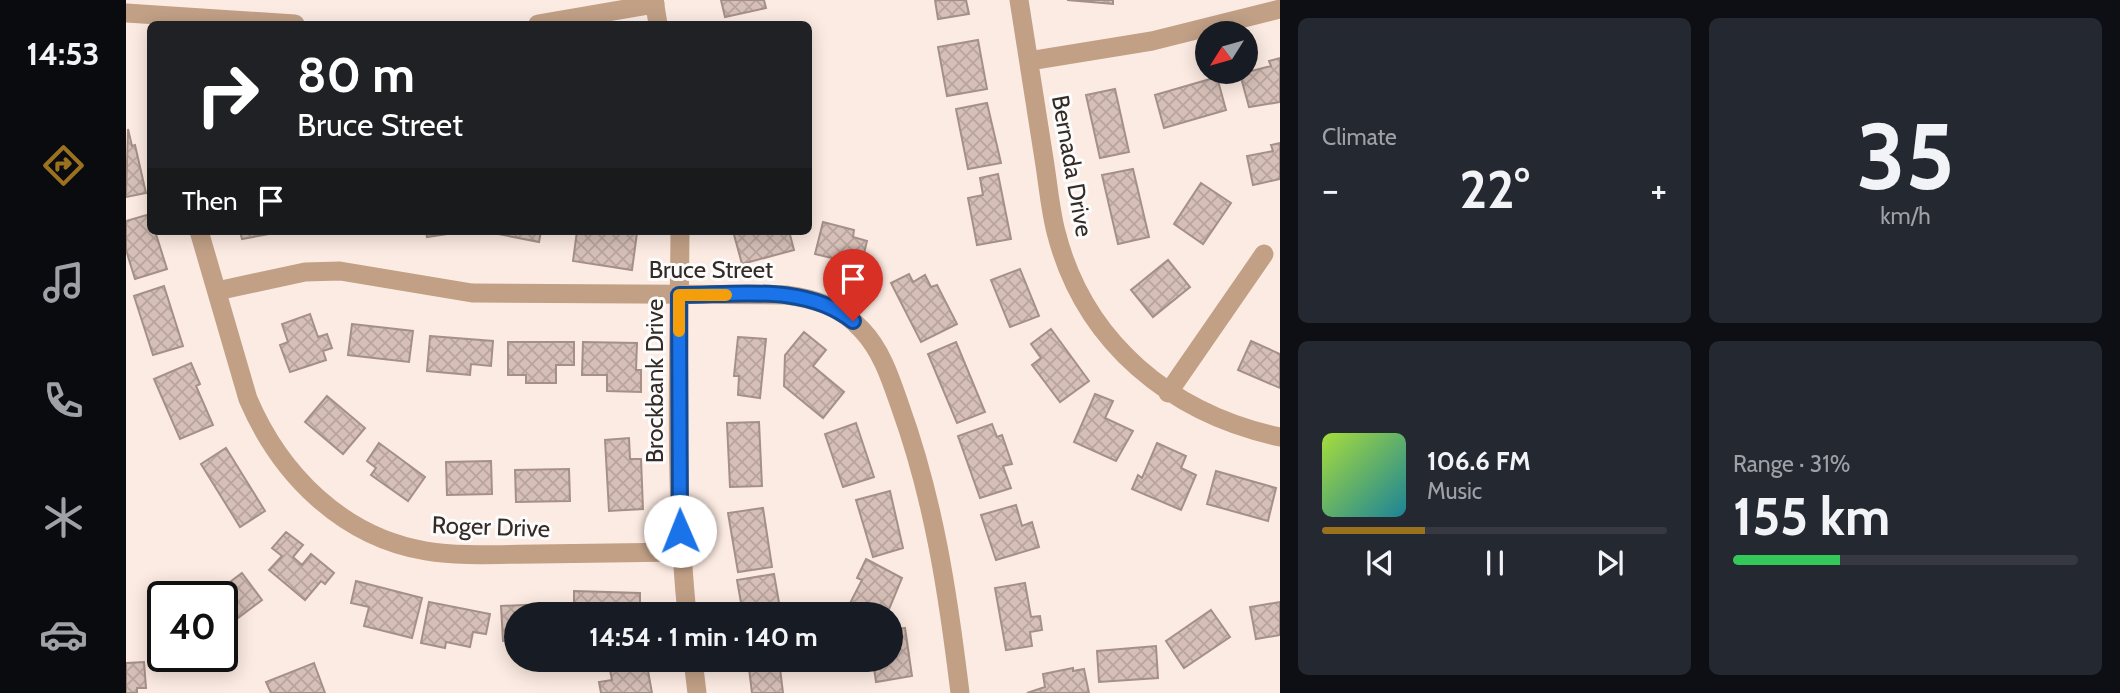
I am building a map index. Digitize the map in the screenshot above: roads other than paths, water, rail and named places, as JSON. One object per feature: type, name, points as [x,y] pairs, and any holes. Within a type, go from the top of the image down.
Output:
[{"type":"street","name":"Bernada Drive","points":[[1019,0],[1055,231],[1066,261],[1096,320],[1125,356],[1168,393],[1217,420],[1280,437]]},
{"type":"street","points":[[554,21],[654,2],[657,21]]},
{"type":"street","points":[[1029,61],[1152,41],[1280,9]]},
{"type":"street","points":[[126,13],[208,21]]},
{"type":"street","name":"Roger Drive","points":[[200,235],[248,399],[271,445],[303,486],[362,529],[401,545],[444,553],[681,552]]},
{"type":"street","name":"Brockbank Drive","points":[[680,235],[681,552],[686,602]]},
{"type":"street","points":[[1168,393],[1264,254]]},
{"type":"street","name":"Bruce Street","points":[[217,291],[305,272],[340,271],[472,293],[786,295],[817,300],[842,312],[871,340],[889,374],[931,504],[945,575],[960,693]]},
{"type":"street","points":[[694,672],[697,693]]}]
